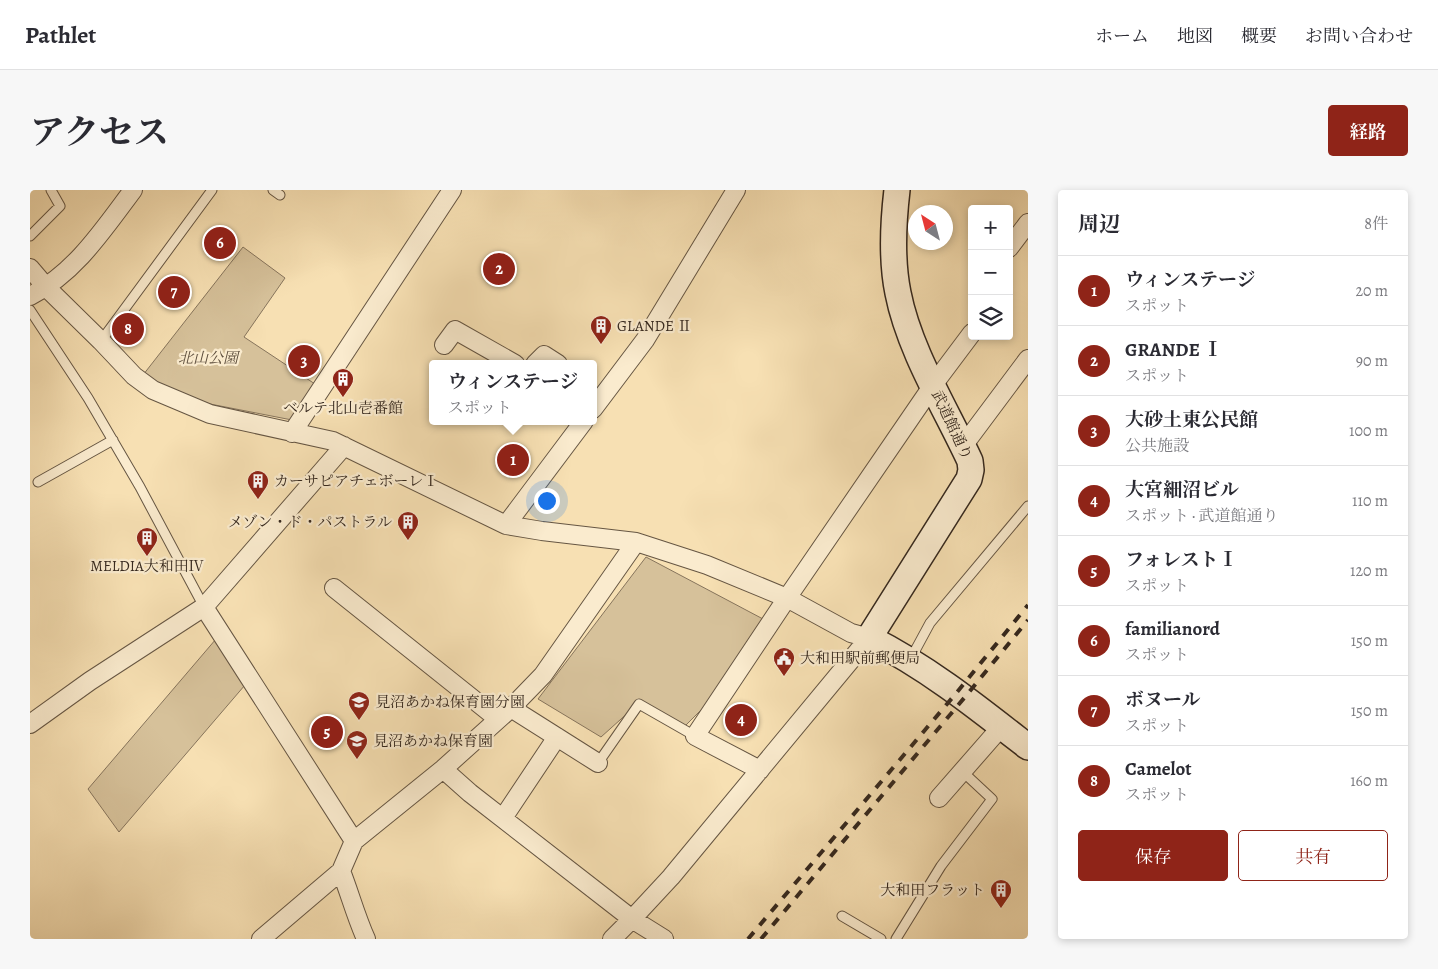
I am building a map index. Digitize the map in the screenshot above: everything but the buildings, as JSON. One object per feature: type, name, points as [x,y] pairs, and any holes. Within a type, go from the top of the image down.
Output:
[{"type":"street","points":[[30,296],[47,288],[91,248],[133,190]]},
{"type":"street","points":[[292,433],[452,190]]},
{"type":"street","points":[[599,390],[645,340],[736,190]]},
{"type":"street","name":"武道館通り","points":[[869,638],[969,480],[971,470],[970,461],[916,347],[898,294],[894,268],[893,240],[897,190]]},
{"type":"street","points":[[1013,243],[1028,223]]},
{"type":"street","points":[[30,268],[47,288],[134,376],[153,390],[210,414],[333,441],[506,525],[542,532],[636,542],[707,565],[786,598],[851,633],[869,638],[910,660],[965,697],[1028,747]]},
{"type":"street","points":[[444,345],[455,330],[508,360]]},
{"type":"street","points":[[760,770],[694,736],[786,598],[933,385],[968,338]]},
{"type":"street","points":[[538,360],[544,355],[552,360]]},
{"type":"street","points":[[963,446],[1028,359]]},
{"type":"street","points":[[506,525],[581,425]]},
{"type":"street","points":[[30,724],[90,681],[204,607],[344,446]]},
{"type":"street","points":[[261,939],[341,871],[354,841],[443,769],[544,675],[636,542]]},
{"type":"street","points":[[334,588],[505,713],[557,737],[598,763]]},
{"type":"street","points":[[204,607],[354,841]]},
{"type":"street","points":[[612,939],[670,878],[869,638]]},
{"type":"street","points":[[939,798],[1002,726]]},
{"type":"street","points":[[503,818],[557,737]]},
{"type":"street","points":[[443,769],[632,920],[664,939]]},
{"type":"street","points":[[341,871],[355,908],[358,923],[366,939]]},
{"type":"lane","points":[[30,236],[60,206],[51,190]]},
{"type":"lane","points":[[101,341],[212,190]]},
{"type":"lane","points":[[30,310],[88,398],[140,486],[204,607]]},
{"type":"lane","points":[[38,482],[113,440]]},
{"type":"lane","points":[[910,660],[930,623],[1028,506]]},
{"type":"lane","points":[[598,763],[639,704],[694,736]]},
{"type":"lane","points":[[896,939],[941,866],[992,799],[963,772]]},
{"type":"lane","points":[[842,916],[881,939]]},
{"type":"green space","name":"北山公園","points":[[243,247],[285,278],[244,337],[315,384],[292,420],[210,404],[164,387],[143,375]]},
{"type":"green space","points":[[646,557],[763,619],[711,700],[684,727],[640,702],[601,737],[538,699]]},
{"type":"green space","points":[[216,639],[245,685],[119,832],[88,789]]},
{"type":"railway","points":[[748,939],[958,691],[1028,605]]},
{"type":"railway","points":[[761,939],[1028,620]]},
{"type":"place","name":"familianord","points":[[220,243]]},
{"type":"place","name":"GRANDE Ⅰ","points":[[499,269]]},
{"type":"place","name":"ボヌール","points":[[174,292]]},
{"type":"place","name":"Camelot","points":[[128,329]]},
{"type":"place","name":"GLANDE Ⅱ","points":[[601,345]]},
{"type":"place","name":"大砂土東公民館","points":[[304,361]]},
{"type":"place","name":"ベルテ北山壱番館","points":[[343,398]]},
{"type":"place","name":"ウィンステージ","points":[[513,460]]},
{"type":"place","name":"カーサピアチェボーレⅠ","points":[[258,500]]},
{"type":"place","name":"メゾン・ド・パストラル","points":[[408,541]]},
{"type":"place","name":"MELDIA大和田Ⅳ","points":[[147,557]]},
{"type":"place","name":"大和田駅前郵便局","points":[[784,677]]},
{"type":"place","name":"大宮細沼ビル","points":[[741,720]]},
{"type":"place","name":"見沼あかね保育園分園","points":[[359,721]]},
{"type":"place","name":"フォレストⅠ","points":[[327,732]]},
{"type":"place","name":"見沼あかね保育園","points":[[357,760]]},
{"type":"place","name":"大和田フラット","points":[[1001,909]]}]
